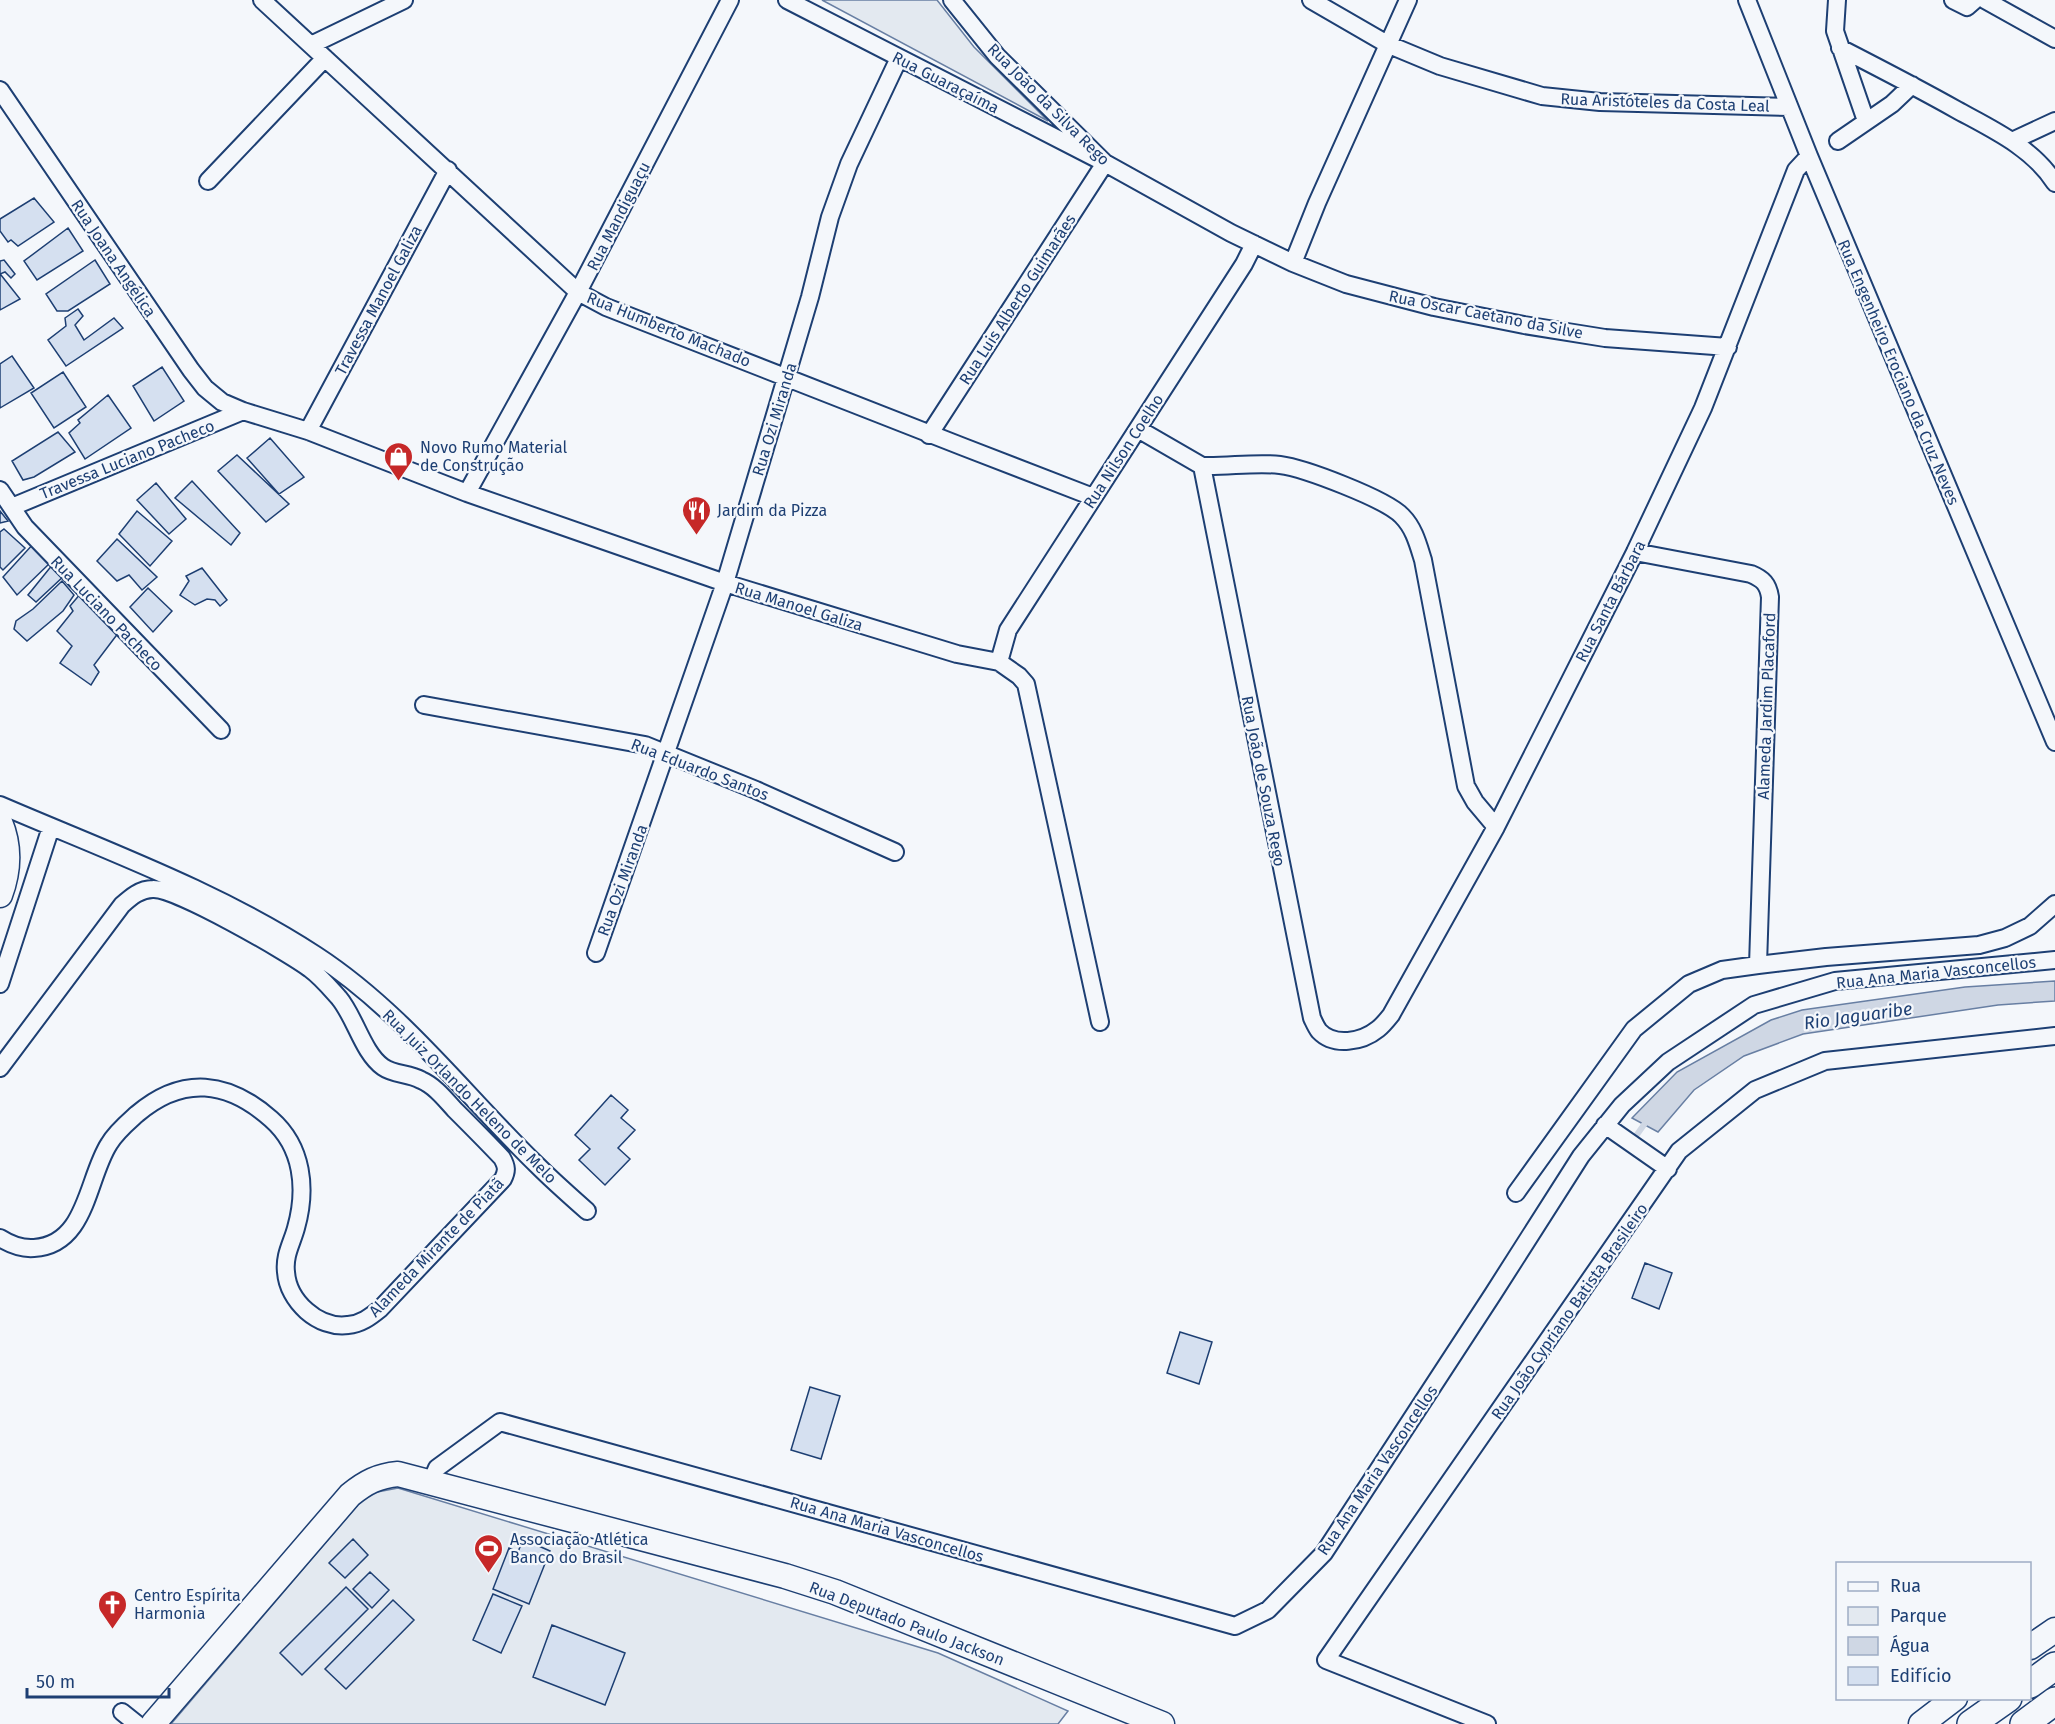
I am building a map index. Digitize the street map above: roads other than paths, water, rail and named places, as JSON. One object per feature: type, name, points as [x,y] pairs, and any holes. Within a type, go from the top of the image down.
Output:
[{"type":"main road","points":[[0,822],[5,834],[8,853],[7,873],[0,895]]},
{"type":"main road","name":"Rua Deputado Paulo Jackson","points":[[153,1724],[350,1495],[379,1476],[398,1474],[434,1475],[835,1592],[1162,1724]]},
{"type":"main road","points":[[2031,1646],[2055,1630]]},
{"type":"main road","points":[[2031,1683],[2055,1666]]},
{"type":"main road","points":[[1921,1724],[1952,1700]]},
{"type":"main road","points":[[1971,1724],[2005,1700]]},
{"type":"main road","points":[[2024,1724],[2055,1701]]},
{"type":"street","name":"Rua Humberto Machado","points":[[262,0],[578,292],[606,307],[787,376],[929,435],[1093,496]]},
{"type":"street","points":[[311,45],[404,0]]},
{"type":"street","name":"Rua Mandiguaçu","points":[[467,493],[578,292],[730,0]]},
{"type":"street","name":"Rua Guaraçaíma","points":[[787,0],[1105,164]]},
{"type":"street","name":"Rua João da Silva Rego","points":[[952,0],[997,56],[1105,164],[1254,244]]},
{"type":"street","name":"Rua Aristóteles da Costa Leal","points":[[1311,0],[1387,44],[1440,66],[1542,96],[1600,102],[1789,107]]},
{"type":"street","points":[[1293,263],[1310,219],[1408,0]]},
{"type":"street","name":"Rua Engenheiro Erociano da Cruz Neves","points":[[1747,0],[1809,156],[2055,742]]},
{"type":"street","points":[[1837,0],[1836,31],[1840,48],[1866,122]]},
{"type":"street","points":[[1953,0],[1967,7],[1975,0]]},
{"type":"street","points":[[1985,0],[2055,39]]},
{"type":"street","points":[[1840,48],[2012,141],[2055,183]]},
{"type":"street","points":[[208,182],[325,58]]},
{"type":"street","name":"Rua Ozi Miranda","points":[[596,952],[725,583],[787,376],[830,217],[849,164],[899,58]]},
{"type":"street","points":[[1838,141],[1892,104],[1912,85]]},
{"type":"street","name":"Rua Joana Angélica","points":[[0,90],[191,370],[205,388],[222,402],[243,411]]},
{"type":"street","points":[[2012,141],[2055,121]]},
{"type":"street","name":"Rua Santa Bárbara","points":[[1378,1029],[1391,1015],[1496,827],[1635,552],[1703,408],[1796,170],[1809,156]]},
{"type":"street","name":"Rua Luis Alberto Guimarães","points":[[929,435],[1105,164]]},
{"type":"street","name":"Travessa Manoel Galiza","points":[[308,431],[448,170]]},
{"type":"street","name":"Rua Oscar Caetano da Silve","points":[[1254,244],[1293,263],[1346,284],[1434,307],[1524,326],[1605,338],[1728,347]]},
{"type":"street","name":"Rua Nilson Coelho","points":[[999,662],[1008,630],[1244,264],[1254,244]]},
{"type":"street","name":"Rua Manoel Galiza","points":[[243,411],[308,431],[467,493],[725,583],[957,654],[999,662],[1020,676],[1026,684],[1100,1022]]},
{"type":"street","name":"Travessa Luciano Pacheco","points":[[12,507],[243,411]]},
{"type":"street","points":[[1138,429],[1202,466],[1279,465],[1298,469],[1380,501],[1401,514],[1413,531],[1423,560],[1466,786],[1474,802],[1496,827]]},
{"type":"street","name":"Rua João de Souza Rego","points":[[1202,466],[1312,1018],[1319,1030],[1331,1039],[1344,1041],[1362,1038],[1378,1029]]},
{"type":"street","name":"Rua Luciano Pacheco","points":[[0,490],[34,537],[221,730]]},
{"type":"street","name":"Alameda Jardim Placaford","points":[[1635,552],[1751,574],[1761,579],[1768,587],[1770,609],[1758,965]]},
{"type":"street","name":"Rua Eduardo Santos","points":[[424,705],[645,745],[895,852]]},
{"type":"street","name":"Rua Juiz Orlando Heleno de Melo","points":[[0,805],[225,903],[317,956],[375,1000],[402,1024],[536,1164],[587,1211]]},
{"type":"street","points":[[0,984],[51,827]]},
{"type":"street","name":"Alameda Mirante de Piatã","points":[[0,1068],[122,905],[142,891],[155,889],[168,891],[311,970],[341,1001],[381,1066],[421,1079],[435,1089],[502,1158],[506,1166],[506,1173],[503,1179],[380,1309],[364,1321],[346,1326],[327,1323],[312,1315],[299,1305],[291,1291],[286,1273],[286,1254],[296,1228],[301,1201],[302,1175],[294,1148],[277,1124],[254,1104],[227,1091],[200,1086],[172,1092],[146,1106],[124,1125],[108,1144],[83,1208],[73,1226],[59,1239],[44,1247],[27,1248],[10,1245],[0,1238]]},
{"type":"street","points":[[1516,1192],[1634,1029],[1689,984],[1722,970],[1758,965],[1979,945],[2005,938],[2030,926],[2055,904]]},
{"type":"street","points":[[1979,945],[1983,967]]},
{"type":"street","points":[[1832,957],[1835,981]]},
{"type":"street","name":"Rua Ana Maria Vasconcellos","points":[[434,1475],[500,1422],[1235,1626],[1268,1610],[1324,1553],[1581,1155],[1607,1127],[1622,1105],[1668,1062],[1754,1005],[1835,981],[2055,960]]},
{"type":"street","name":"Rua João Cypriano Batista Brasileiro","points":[[1487,1724],[1326,1660],[1665,1167],[1679,1151],[1755,1090],[1825,1060],[2055,1036]]},
{"type":"street","points":[[1607,1127],[1665,1167]]},
{"type":"street","points":[[122,1712],[137,1724]]},
{"type":"water","points":[[2055,981],[2055,1001],[1998,1005],[1803,1034],[1744,1056],[1694,1090],[1658,1132],[1632,1118],[1677,1072],[1771,1020],[1802,1010],[1965,987]]},
{"type":"waterway","name":"Rio Jaguaribe","points":[[1631,1143],[1648,1119]]},
{"type":"place","name":"Novo Rumo Material de Construção","points":[[399,482]]},
{"type":"place","name":"Jardim da Pizza","points":[[696,536]]},
{"type":"place","name":"Associação Atlética Banco do Brasil","points":[[489,1574]]},
{"type":"place","name":"Centro Espírita Harmonia","points":[[113,1630]]}]
